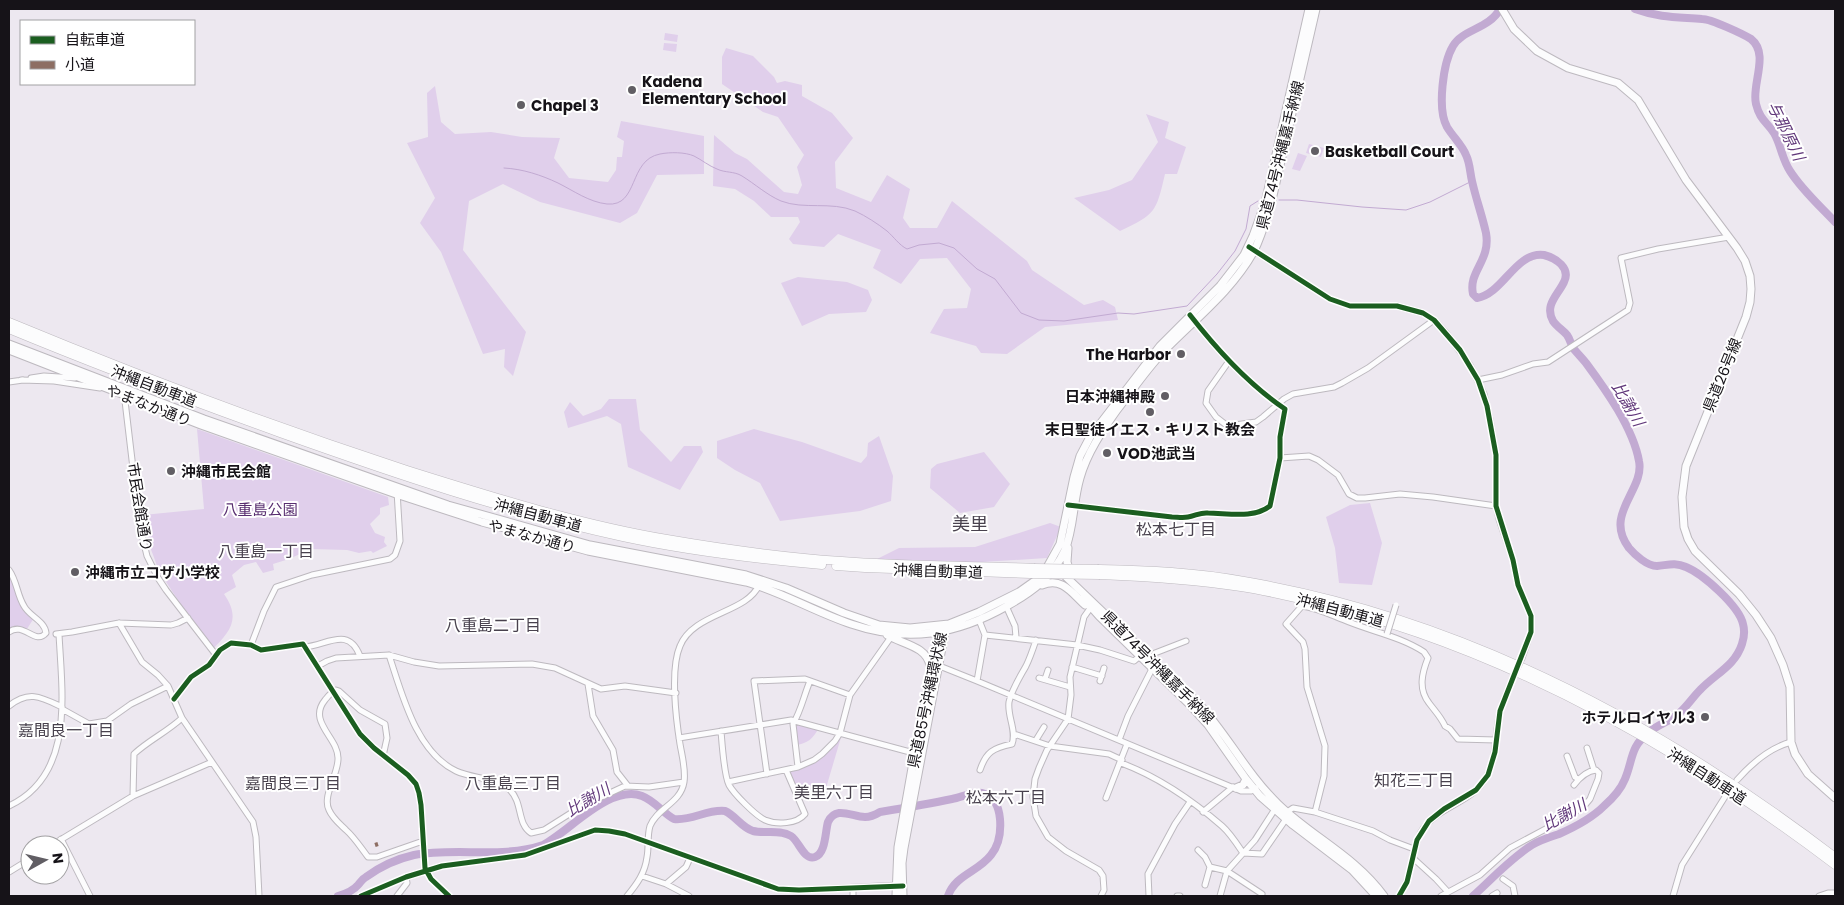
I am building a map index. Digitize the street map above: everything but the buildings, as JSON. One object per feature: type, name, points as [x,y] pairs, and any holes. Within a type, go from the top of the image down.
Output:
[{"type":"highway","name":"沖縄自動車道","points":[[9,322],[206,400],[349,451],[462,487],[598,525],[665,539],[778,556],[850,562],[1032,571]]},
{"type":"highway","name":"沖縄自動車道","points":[[9,329],[144,383],[346,456],[460,493],[579,527],[665,545],[778,561],[865,568],[1173,572],[1244,581],[1361,608],[1437,632],[1491,653],[1550,680],[1667,746],[1762,804],[1835,857]]},
{"type":"highway","name":"沖縄自動車道","points":[[1667,746],[1835,865]]},
{"type":"main road","name":"県道74号沖縄嘉手納線","points":[[1252,248],[1275,162],[1310,9]]},
{"type":"main road","name":"県道74号沖縄嘉手納線","points":[[1053,567],[1086,459],[1096,440],[1192,318],[1237,276],[1266,222],[1316,9]]},
{"type":"main road","name":"県道26号線","points":[[1504,12],[1518,34],[1537,51],[1568,68],[1612,81],[1628,90],[1642,106],[1686,180],[1742,255],[1749,272],[1750,302],[1746,317],[1686,466],[1682,486],[1682,517],[1688,539],[1695,551],[1748,604],[1778,650],[1790,687],[1792,742],[1795,754],[1815,781],[1835,798]]},
{"type":"main road","name":"やまなか通り","points":[[9,344],[397,491]]},
{"type":"main road","name":"やまなか通り","points":[[9,350],[126,397],[397,491],[589,548],[712,568],[760,583],[786,588],[844,613],[879,625],[942,630],[1019,592],[1053,567]]},
{"type":"main road","name":"県道74号沖縄嘉手納線","points":[[1053,567],[1068,540],[1072,505]]},
{"type":"main road","points":[[1068,540],[1068,568],[1082,591]]},
{"type":"main road","name":"県道74号沖縄嘉手納線","points":[[1053,567],[1082,591],[1186,690],[1213,720],[1257,787],[1275,809],[1358,866],[1384,896]]},
{"type":"main road","name":"県道74号沖縄嘉手納線","points":[[1053,567],[1090,607],[1153,667],[1208,725],[1246,779],[1352,870],[1376,896]]},
{"type":"main road","name":"やまなか通り","points":[[760,583],[850,624],[884,633],[910,635],[959,628],[979,620],[1006,606],[1039,585],[1053,567]]},
{"type":"main road","points":[[1039,585],[1054,582],[1061,584],[1090,607]]},
{"type":"main road","name":"県道85号沖縄環状線","points":[[896,896],[899,886],[907,813],[942,630]]},
{"type":"main road","points":[[884,633],[922,651],[934,669]]},
{"type":"main road","points":[[1234,788],[1243,785],[1246,779]]},
{"type":"main road","name":"県道85号沖縄環状線","points":[[899,886],[903,896]]},
{"type":"street","points":[[1478,380],[1502,375],[1533,364],[1548,362],[1624,313],[1630,306],[1621,258],[1658,249],[1729,237]]},
{"type":"street","points":[[1252,248],[1330,299],[1350,306],[1406,308],[1424,313],[1434,320],[1460,350],[1478,380],[1487,406],[1496,463],[1496,506],[1513,560],[1518,585],[1531,616],[1531,632],[1500,711],[1492,764],[1482,784],[1468,796],[1444,809],[1429,821],[1414,849],[1407,882],[1399,896]]},
{"type":"street","points":[[1072,505],[1172,517],[1206,512],[1235,514],[1262,511],[1270,506],[1273,501],[1280,458],[1280,437],[1285,412],[1284,408],[1277,405],[1229,361],[1192,318]]},
{"type":"street","points":[[1229,361],[1212,384],[1206,397],[1207,406],[1225,424],[1244,424],[1260,420],[1293,394],[1334,387],[1342,383],[1368,368],[1434,320]]},
{"type":"street","points":[[44,376],[49,371],[46,364]]},
{"type":"street","points":[[64,365],[83,374],[84,380]]},
{"type":"street","points":[[9,382],[44,376],[84,380]]},
{"type":"street","points":[[21,380],[84,380],[96,377]]},
{"type":"street","name":"市民会館通り","points":[[126,397],[143,542],[147,556],[158,578],[216,655]]},
{"type":"street","points":[[1280,458],[1309,456],[1318,460],[1338,475],[1349,494],[1357,498],[1390,494],[1408,495],[1496,506]]},
{"type":"street","points":[[252,645],[276,587],[312,575],[381,562],[394,556],[399,548],[400,541],[397,491]]},
{"type":"street","points":[[9,570],[14,578],[24,608],[44,626],[46,633],[38,637],[19,628],[9,632]]},
{"type":"street","points":[[627,896],[642,876],[647,857],[650,827],[659,814],[678,797],[684,782],[684,768],[676,716],[675,674],[678,652],[686,635],[702,623],[747,600],[756,592],[760,583]]},
{"type":"street","points":[[1387,634],[1396,605]]},
{"type":"street","points":[[1006,606],[1016,637]]},
{"type":"street","points":[[1316,812],[1324,776],[1325,746],[1307,688],[1306,649],[1286,624],[1302,606],[1387,634],[1417,648],[1427,655],[1428,658],[1422,674],[1423,691],[1427,702],[1441,718],[1445,726],[1458,739],[1496,740]]},
{"type":"street","points":[[1090,607],[1084,617],[1070,677],[1071,695],[1068,719],[1050,746],[1035,779],[1033,802],[1041,827],[1053,841],[1066,851],[1099,870],[1103,876],[1104,884],[1101,896]]},
{"type":"street","points":[[9,806],[24,798],[38,786],[56,747],[61,730],[62,708],[57,634],[119,623],[164,625],[178,623],[188,618]]},
{"type":"street","points":[[977,681],[985,635],[979,620]]},
{"type":"street","points":[[119,623],[142,662],[168,686],[182,718],[254,825],[259,896]]},
{"type":"street","points":[[985,635],[1016,637],[1077,646],[1100,650],[1134,660],[1140,656]]},
{"type":"street","points":[[728,782],[798,767],[822,754],[840,733],[850,695],[891,637]]},
{"type":"street","points":[[304,647],[343,639],[355,647],[360,656]]},
{"type":"street","points":[[980,770],[984,759],[990,752],[998,747],[1012,744],[1014,734],[1009,703],[1036,640]]},
{"type":"street","points":[[1119,740],[1128,716],[1153,667],[1152,659],[1155,653],[1186,641]]},
{"type":"street","points":[[174,699],[185,683],[208,665],[220,650],[231,643],[252,645],[261,650],[303,644],[360,734],[383,756],[408,775],[418,787],[426,870],[431,879],[448,896]]},
{"type":"street","points":[[318,666],[336,658],[389,655],[439,666],[540,665],[561,670],[601,689],[625,686],[676,693]]},
{"type":"street","points":[[389,655],[407,708],[421,736],[436,757],[446,766],[459,772],[508,788],[520,805],[525,828],[531,833],[544,830],[582,806],[615,789],[628,786],[649,787],[684,782]]},
{"type":"street","points":[[934,669],[942,667],[1234,788],[1246,792],[1257,787]]},
{"type":"street","points":[[1072,667],[1101,679],[1104,668]]},
{"type":"street","points":[[1048,670],[1042,679],[1070,688]]},
{"type":"street","points":[[767,774],[754,680],[799,678],[850,695]]},
{"type":"street","points":[[798,767],[794,730],[795,721],[799,716],[802,701],[810,681]]},
{"type":"street","points":[[588,684],[593,716],[613,750],[617,772],[628,786]]},
{"type":"street","points":[[9,706],[20,698],[31,696],[45,699],[89,724],[107,721],[131,704],[168,686]]},
{"type":"street","points":[[383,756],[387,738],[385,724],[360,710],[339,691],[333,691],[322,703],[320,711],[320,718],[325,731],[338,756],[333,783],[326,801],[329,811],[368,858],[378,857],[423,841]]},
{"type":"street","points":[[133,796],[134,754],[142,746],[170,729],[182,718]]},
{"type":"street","points":[[679,738],[791,720],[910,752],[918,752]]},
{"type":"street","points":[[1036,740],[1044,727]]},
{"type":"street","points":[[721,731],[728,782],[736,793],[764,820],[782,823],[793,821],[805,814],[786,770]]},
{"type":"street","points":[[1014,734],[1050,746],[1109,754],[1121,762],[1160,780],[1223,827],[1243,853],[1262,854],[1293,808],[1316,812],[1373,831],[1414,849]]},
{"type":"street","points":[[1737,780],[1756,760],[1792,742]]},
{"type":"street","points":[[1106,798],[1127,744]]},
{"type":"street","points":[[1441,896],[1480,875],[1510,848],[1568,817],[1585,805],[1590,799],[1599,773],[1594,770],[1587,748]]},
{"type":"street","points":[[1567,756],[1575,777],[1578,779]]},
{"type":"street","points":[[69,835],[133,796],[212,762]]},
{"type":"street","points":[[1574,785],[1578,779],[1594,770]]},
{"type":"street","points":[[1203,812],[1234,788]]},
{"type":"street","points":[[1673,896],[1682,865],[1728,792]]},
{"type":"street","points":[[1149,896],[1148,874],[1175,824],[1190,802]]},
{"type":"street","points":[[1220,896],[1227,871],[1255,840],[1275,809]]},
{"type":"street","points":[[361,896],[426,870],[450,864],[525,855],[595,830],[609,830],[625,834],[648,844],[778,888],[799,890],[899,886]]},
{"type":"street","points":[[1198,850],[1205,857],[1210,867],[1205,885]]},
{"type":"street","points":[[70,855],[90,896]]},
{"type":"street","points":[[666,884],[686,867],[690,858]]},
{"type":"street","points":[[1413,858],[1448,892]]},
{"type":"street","points":[[9,872],[20,865]]},
{"type":"street","points":[[1210,867],[1227,871],[1262,894]]},
{"type":"street","points":[[642,876],[666,884],[689,896]]},
{"type":"street","points":[[397,896],[407,883],[406,877]]},
{"type":"street","points":[[1503,879],[1512,886],[1514,896]]},
{"type":"street","points":[[853,888],[853,896]]},
{"type":"street","points":[[1819,896],[1835,893]]},
{"type":"green space","points":[[665,33],[678,35],[677,42],[664,40]]},
{"type":"green space","points":[[664,43],[677,44],[676,52],[663,50]]},
{"type":"green space","points":[[726,48],[753,56],[774,77],[777,83],[785,81],[802,85],[802,96],[832,113],[853,138],[835,162],[836,188],[871,202],[887,175],[910,189],[903,218],[910,228],[937,228],[952,201],[1027,261],[1032,270],[1084,305],[1103,300],[1115,307],[1118,320],[1045,327],[1007,354],[981,353],[976,346],[930,333],[944,309],[967,308],[971,289],[947,258],[920,259],[901,284],[873,268],[881,250],[838,234],[824,247],[793,244],[789,239],[800,222],[798,217],[771,217],[754,201],[735,189],[713,186],[714,135],[735,153],[747,159],[784,192],[798,194],[802,185],[797,167],[804,155],[778,117],[763,112],[722,84],[722,57]]},
{"type":"green space","points":[[435,86],[441,122],[455,134],[491,132],[522,137],[560,138],[554,158],[569,178],[608,182],[616,170],[617,157],[622,157],[624,141],[617,137],[621,121],[704,136],[704,174],[657,175],[637,213],[620,223],[540,202],[503,184],[469,201],[463,250],[526,332],[513,376],[504,367],[505,349],[483,354],[441,252],[420,223],[435,198],[407,143],[428,137],[427,93]]},
{"type":"green space","points":[[1146,114],[1169,122],[1165,138],[1186,147],[1177,174],[1165,174],[1159,197],[1153,210],[1148,216],[1120,231],[1074,198],[1109,190],[1132,180],[1158,142]]},
{"type":"green space","name":"Basketball Court","points":[[1309,144],[1324,148],[1321,157],[1306,153]]},
{"type":"green space","points":[[1298,153],[1307,156],[1300,171],[1292,169]]},
{"type":"green space","points":[[798,277],[847,282],[868,290],[872,300],[866,312],[829,314],[802,326],[781,283]]},
{"type":"green space","points":[[609,399],[636,399],[640,430],[671,462],[684,446],[701,446],[703,452],[680,490],[628,467],[621,424],[607,416],[568,428],[564,412],[570,402],[583,416],[601,409]]},
{"type":"green space","name":"八重島公園","points":[[197,429],[388,497],[389,505],[380,508],[380,514],[370,524],[375,533],[385,537],[384,542],[387,546],[373,553],[371,551],[359,553],[347,550],[311,549],[273,564],[274,570],[263,573],[256,562],[244,565],[232,575],[236,587],[224,594],[232,611],[231,625],[223,638],[211,651],[159,571],[146,536],[143,515],[204,509]]},
{"type":"green space","points":[[754,429],[802,442],[861,463],[867,456],[868,443],[879,436],[893,476],[891,501],[860,511],[780,521],[760,483],[717,458],[717,441]]},
{"type":"green space","points":[[984,452],[1010,484],[994,507],[960,513],[930,488],[931,469],[937,464]]},
{"type":"green space","points":[[1370,503],[1382,543],[1372,585],[1339,583],[1335,548],[1326,517],[1350,505]]},
{"type":"green space","points":[[1050,523],[1061,527],[1047,558],[966,563],[877,559],[899,548],[975,547]]},
{"type":"green space","points":[[9,576],[14,578],[21,599],[34,618],[25,632],[9,632]]},
{"type":"green space","points":[[795,721],[819,728],[810,740],[795,745]]},
{"type":"green space","points":[[842,734],[826,788],[807,789],[796,794],[786,770],[807,764]]},
{"type":"waterway","name":"比謝川","points":[[1473,896],[1532,845],[1571,829],[1594,815],[1607,803],[1623,783],[1635,749],[1642,738],[1651,730],[1680,712],[1706,684],[1730,664],[1739,652],[1744,632],[1743,624],[1735,608],[1702,576],[1682,565],[1653,566],[1638,557],[1629,548],[1622,536],[1620,524],[1622,513],[1636,482],[1639,472],[1639,461],[1636,448],[1618,410],[1594,374],[1573,348],[1567,335],[1553,321],[1550,310],[1551,305],[1566,277],[1566,272],[1561,264],[1544,255],[1525,259],[1486,295],[1477,298],[1473,294],[1472,286],[1487,243],[1486,233],[1467,158],[1444,119],[1442,86],[1446,63],[1457,40],[1489,21],[1500,9]]},
{"type":"waterway","name":"与那原川","points":[[1635,9],[1661,16],[1712,21],[1751,39],[1756,45],[1760,61],[1755,96],[1759,114],[1774,133],[1790,171],[1835,222]]},
{"type":"waterway","points":[[504,168],[538,175],[588,199],[607,204],[617,203],[624,198],[643,165],[650,158],[668,153],[690,155],[720,170],[739,174],[781,201],[799,205],[837,206],[855,211],[890,233],[907,249],[919,245],[939,243],[954,248],[977,269],[995,279],[1021,313],[1039,320],[1064,321],[1118,313],[1134,314],[1187,306],[1217,274],[1235,251],[1246,229],[1250,206],[1258,201]]},
{"type":"waterway","points":[[1279,200],[1406,210],[1430,202],[1472,181]]},
{"type":"waterway","name":"比謝川","points":[[338,896],[354,889],[363,879],[377,869],[414,855],[446,852],[511,851],[543,845],[604,803],[630,794],[647,798],[674,819],[725,811],[753,831],[777,832],[791,836],[805,853],[811,857],[819,855],[828,822],[835,814],[845,813],[869,817],[880,812],[943,801],[973,793],[985,794],[994,801],[999,811],[1000,828],[998,842],[986,861],[961,878],[951,889],[948,896]]},
{"type":"cycle path","points":[[1249,247],[1330,299],[1350,306],[1397,306],[1423,313],[1434,320],[1460,350],[1478,380],[1487,406],[1496,455],[1496,506],[1513,560],[1518,585],[1531,616],[1531,632],[1500,711],[1495,752],[1488,775],[1476,790],[1444,809],[1429,821],[1417,840],[1407,882],[1399,896]]},
{"type":"cycle path","points":[[1068,505],[1172,517],[1205,513],[1248,514],[1256,513],[1270,506],[1280,458],[1280,437],[1285,409],[1258,389],[1234,366],[1190,315]]},
{"type":"cycle path","points":[[174,699],[191,677],[209,665],[220,650],[231,643],[251,645],[261,650],[303,644],[360,734],[416,784],[421,805],[425,868],[431,879],[449,896]]},
{"type":"cycle path","points":[[361,896],[406,877],[442,866],[525,855],[595,830],[625,834],[778,889],[799,890],[903,886]]},
{"type":"place","name":"Kadena Elementary School","points":[[632,90]]},
{"type":"place","name":"Chapel 3","points":[[521,105]]},
{"type":"place","name":"Basketball Court","points":[[1315,151]]},
{"type":"place","name":"The Harbor","points":[[1181,354]]},
{"type":"place","name":"日本沖縄神殿","points":[[1165,396]]},
{"type":"place","name":"末日聖徒イエス・キリスト教会","points":[[1150,412]]},
{"type":"place","name":"VOD池武当","points":[[1107,453]]},
{"type":"place","name":"沖縄市民会館","points":[[171,471]]},
{"type":"place","name":"沖縄市立コザ小学校","points":[[75,572]]},
{"type":"place","name":"ホテルロイヤル3","points":[[1705,717]]},
{"type":"district","name":"美里","points":[[970,523]]},
{"type":"district","name":"松本七丁目","points":[[1176,529]]},
{"type":"district","name":"八重島一丁目","points":[[266,551]]},
{"type":"district","name":"八重島二丁目","points":[[493,625]]},
{"type":"district","name":"嘉間良一丁目","points":[[66,730]]},
{"type":"district","name":"知花三丁目","points":[[1414,780]]},
{"type":"district","name":"嘉間良三丁目","points":[[293,783]]},
{"type":"district","name":"八重島三丁目","points":[[513,783]]},
{"type":"district","name":"美里六丁目","points":[[834,792]]},
{"type":"district","name":"松本六丁目","points":[[1006,797]]}]
